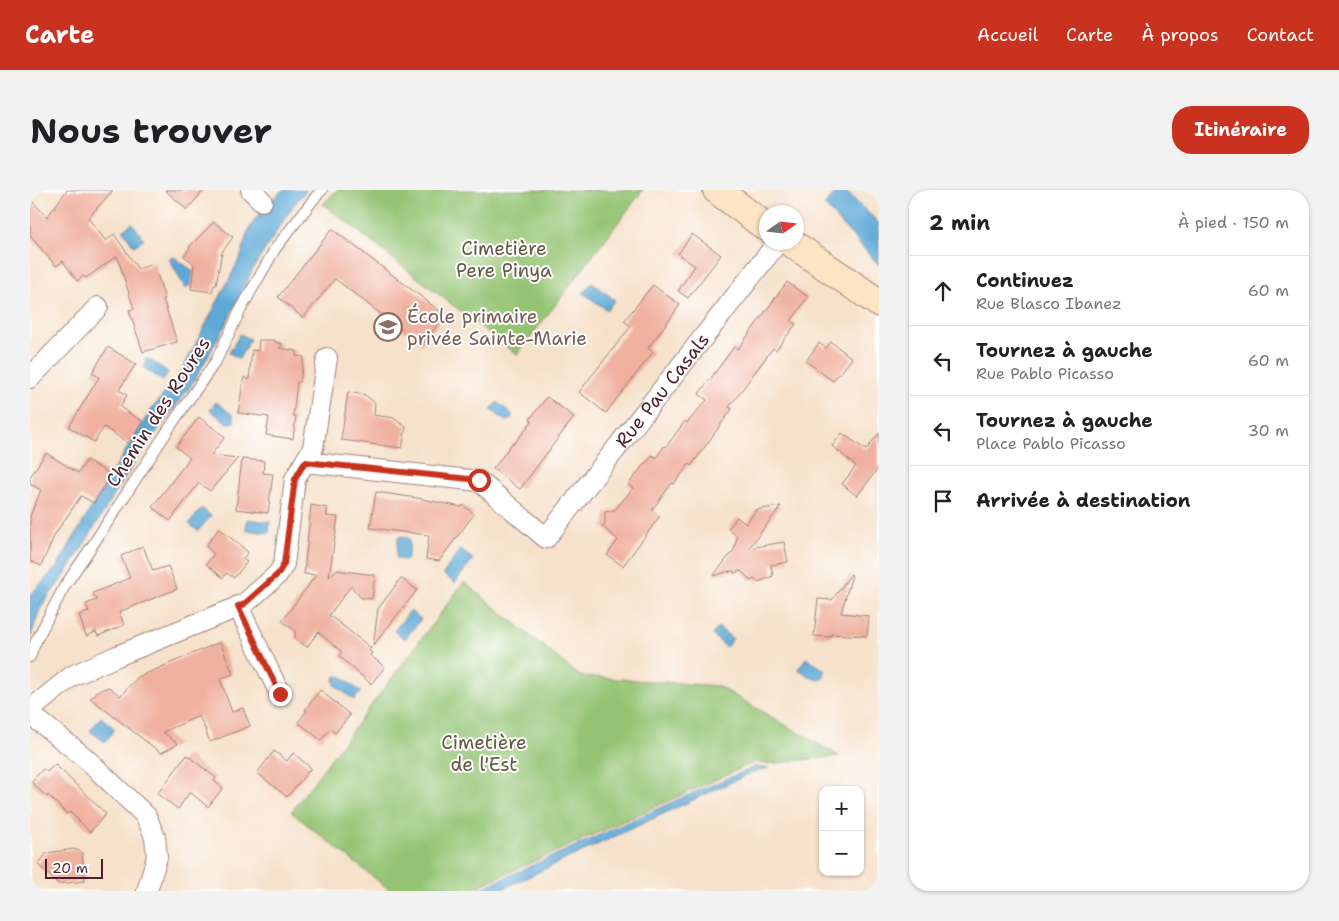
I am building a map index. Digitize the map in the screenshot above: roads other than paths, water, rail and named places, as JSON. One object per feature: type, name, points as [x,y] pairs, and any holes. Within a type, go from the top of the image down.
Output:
[{"type":"main road","points":[[717,190],[759,222]]},
{"type":"main road","points":[[802,250],[879,303]]},
{"type":"street","name":"Rue Pau Casals","points":[[305,462],[479,480],[546,538],[772,250]]},
{"type":"street","points":[[30,378],[98,307]]},
{"type":"street","points":[[30,710],[72,676],[243,605],[278,574],[284,564],[295,479],[313,448],[327,358]]},
{"type":"street","points":[[238,606],[280,694]]},
{"type":"street","points":[[30,714],[84,756],[146,816],[154,837],[157,857],[147,891]]},
{"type":"lane","name":"Chemin des Roures","points":[[30,657],[36,641],[64,587],[174,421],[216,362],[242,308],[275,249],[322,190]]},
{"type":"water","points":[[282,190],[307,190],[295,203],[254,267],[226,324],[194,381],[138,457],[66,574],[40,609],[30,639],[30,593],[56,568],[151,410],[179,376],[241,256],[247,233],[255,219]]},
{"type":"water","points":[[840,190],[844,190],[879,223],[879,265],[824,205]]},
{"type":"water","points":[[132,223],[144,239],[134,246],[123,230]]},
{"type":"water","points":[[174,257],[193,271],[192,284],[185,288],[169,259]]},
{"type":"water","points":[[592,283],[615,300],[607,310],[583,293]]},
{"type":"water","points":[[240,334],[250,339],[239,359],[229,353]]},
{"type":"water","points":[[147,358],[168,372],[163,381],[144,368],[146,364],[144,362]]},
{"type":"water","points":[[216,402],[234,416],[235,421],[233,423],[227,423],[210,410]]},
{"type":"water","points":[[497,402],[512,414],[511,419],[506,421],[491,410]]},
{"type":"water","points":[[202,508],[211,516],[198,531],[189,524]]},
{"type":"water","points":[[247,519],[270,522],[269,533],[246,530]]},
{"type":"water","points":[[401,536],[410,540],[408,558],[405,560],[397,559],[396,557],[398,538]]},
{"type":"water","points":[[460,550],[473,559],[455,583],[443,574]]},
{"type":"water","points":[[410,611],[421,619],[405,639],[394,631]]},
{"type":"water","points":[[718,627],[733,639],[726,647],[712,635]]},
{"type":"water","points":[[806,658],[825,670],[822,679],[814,679],[798,669]]},
{"type":"water","points":[[341,676],[361,692],[354,700],[335,685],[334,678]]},
{"type":"water","points":[[101,717],[115,729],[105,742],[90,731]]},
{"type":"water","points":[[754,767],[769,768],[753,772],[498,891],[476,891],[677,800]]},
{"type":"place","name":"École primaire privée Sainte-Marie","points":[[388,327]]},
{"type":"park label","name":"Cimetière Pere Pinya","points":[[504,259]]},
{"type":"park label","name":"Cimetière de l'Est","points":[[484,753]]}]
